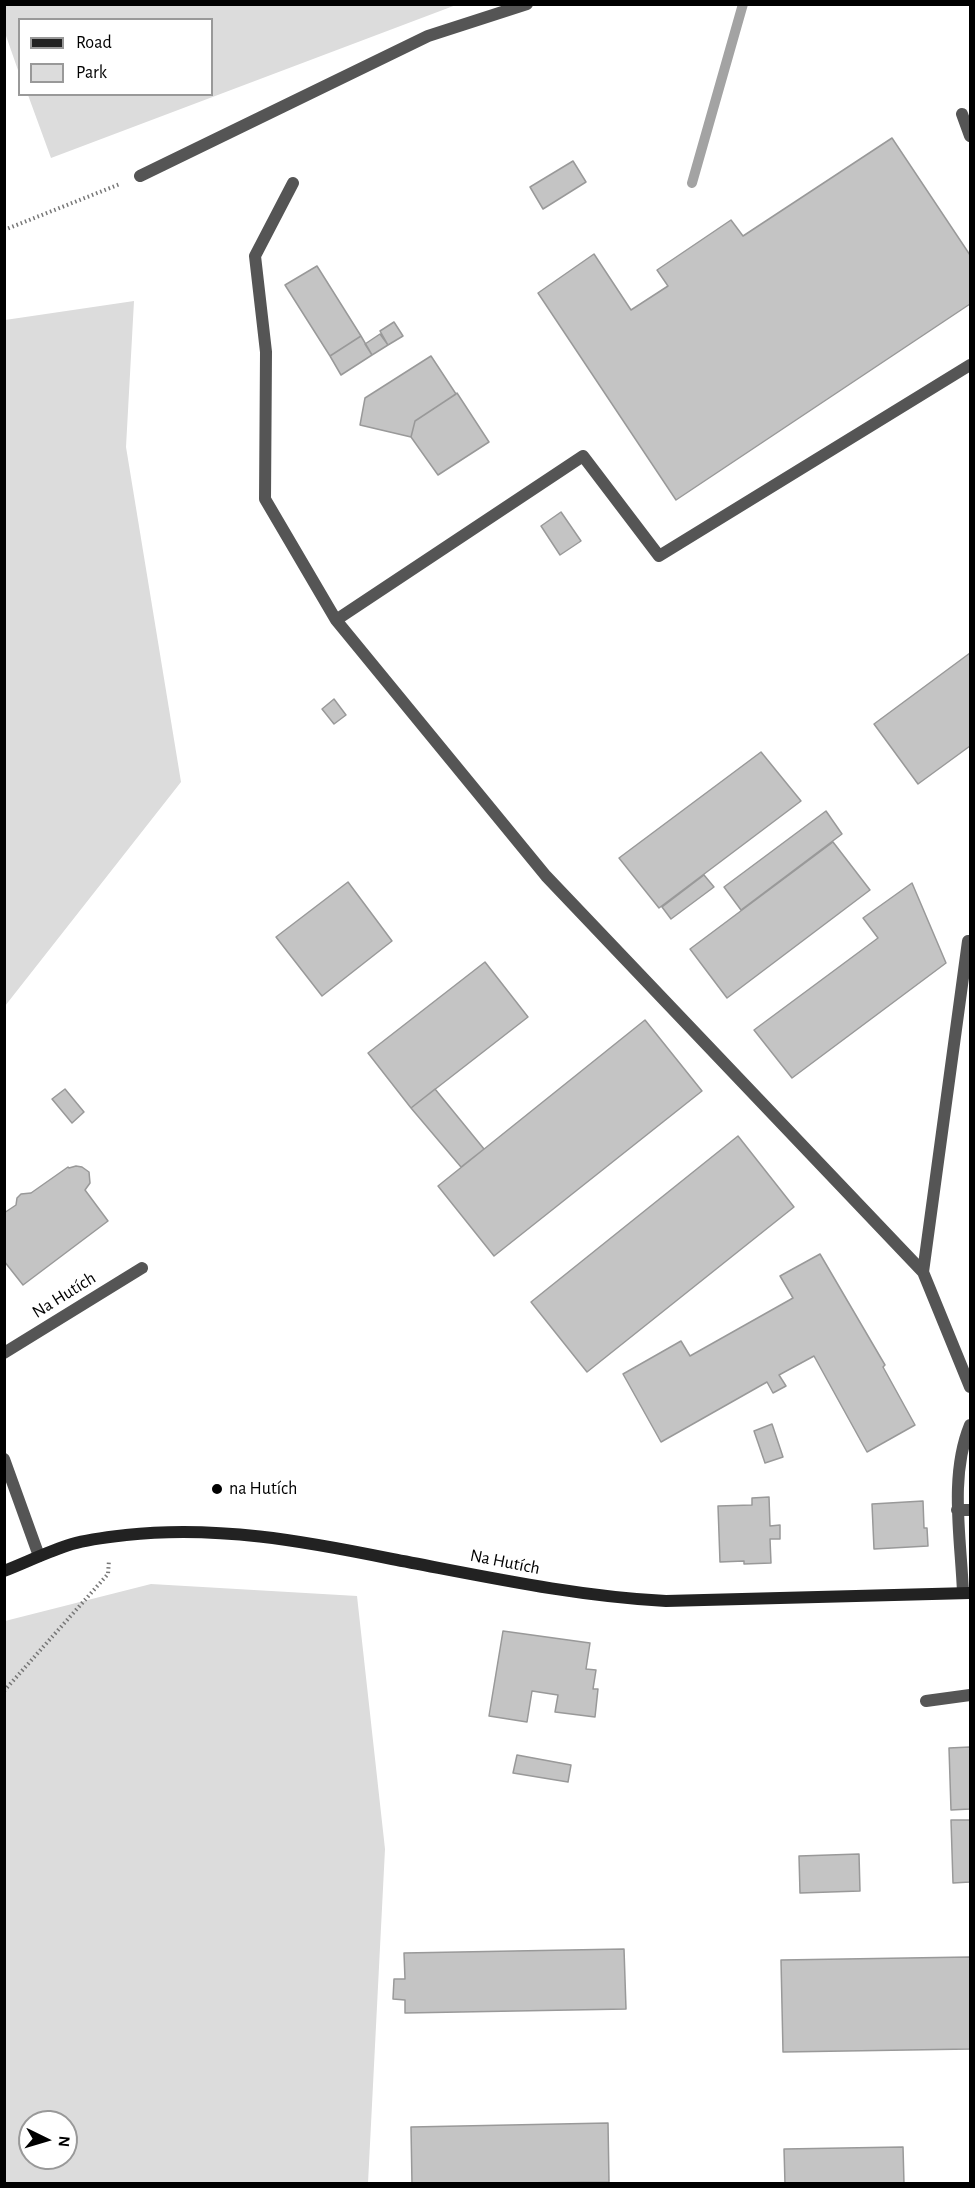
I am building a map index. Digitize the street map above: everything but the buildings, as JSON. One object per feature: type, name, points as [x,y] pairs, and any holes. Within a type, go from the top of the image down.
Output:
[{"type":"street","points":[[140,176],[428,36],[527,4]]},
{"type":"street","points":[[962,114],[970,136]]},
{"type":"street","points":[[292,183],[255,256],[266,352],[265,499],[336,620],[546,876],[923,1272],[970,1388]]},
{"type":"street","points":[[336,620],[583,456],[659,556],[970,365]]},
{"type":"street","points":[[923,1272],[968,941]]},
{"type":"street","name":"Na Hutích","points":[[4,1353],[142,1268]]},
{"type":"street","points":[[967,1593],[957,1510],[964,1442],[970,1425]]},
{"type":"street","points":[[4,1459],[39,1556]]},
{"type":"street","points":[[957,1510],[970,1510]]},
{"type":"street","name":"Na Hutích","points":[[4,1571],[74,1544],[111,1537],[162,1531],[212,1532],[314,1543],[551,1590],[620,1598],[666,1601],[967,1593]]},
{"type":"street","points":[[926,1701],[970,1695]]},
{"type":"path","points":[[4,230],[140,176]]},
{"type":"path","points":[[4,1691],[108,1574],[111,1537]]},
{"type":"green space","points":[[5,4],[456,4],[51,158],[28,96],[213,96],[213,18],[18,18],[18,70],[5,33]]},
{"type":"green space","points":[[134,301],[126,447],[181,782],[5,1006],[5,320]]},
{"type":"green space","points":[[151,1584],[357,1596],[385,1849],[368,2183],[5,2183],[5,1621]]},
{"type":"waterway","points":[[692,183],[743,4]]},
{"type":"place","name":"na Hutích","points":[[217,1489]]}]
